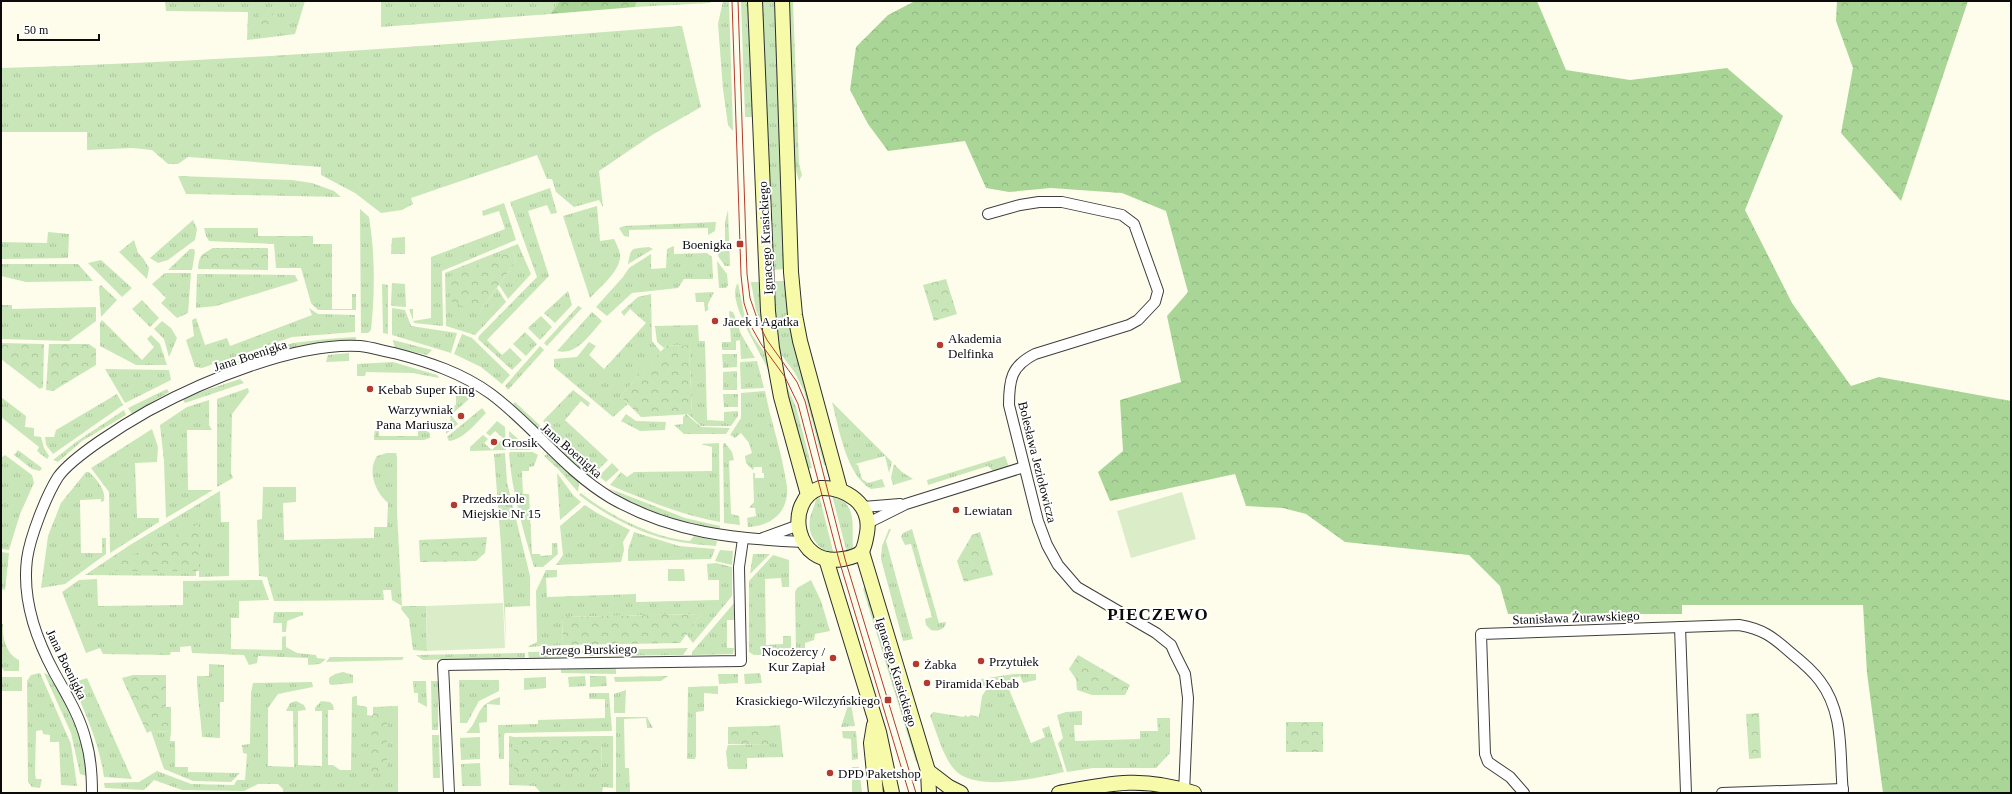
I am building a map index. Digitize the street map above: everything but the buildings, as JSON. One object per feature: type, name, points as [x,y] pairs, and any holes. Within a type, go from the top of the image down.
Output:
[{"type":"main road","name":"Ignacego Krasickiego","points":[[755,1],[771,333],[781,397],[808,495]]},
{"type":"main road","name":"Ignacego Krasickiego","points":[[782,1],[791,272],[795,315],[800,341],[840,490]]},
{"type":"main road","points":[[820,488],[840,490],[855,498],[863,507],[868,523],[866,540],[862,552],[855,556],[845,559],[826,559],[812,554],[804,542],[799,526],[799,517],[802,505],[808,495],[820,488]]},
{"type":"main road","name":"Ignacego Krasickiego","points":[[862,552],[928,771],[928,793]]},
{"type":"main road","points":[[826,559],[875,719],[892,793]]},
{"type":"main road","points":[[875,719],[871,743],[876,793]]},
{"type":"main road","points":[[928,771],[949,787],[961,793]]},
{"type":"main road","points":[[1059,793],[1107,783],[1127,782],[1157,783],[1187,792]]},
{"type":"street","name":"Bolesława Jeziołowicza","points":[[988,214],[1020,205],[1039,202],[1062,202],[1122,215],[1134,224],[1158,291],[1155,302],[1138,320],[1129,326],[1035,354],[1023,360],[1014,371],[1009,386],[1009,406],[1038,521],[1047,545],[1058,566],[1077,587],[1156,633],[1171,645],[1184,674],[1188,698],[1187,792]]},
{"type":"street","name":"Jana Boenigka","points":[[92,793],[92,768],[84,733],[72,704],[42,650],[31,618],[26,595],[27,563],[30,543],[49,495],[59,476],[76,459],[132,420],[196,386],[277,358],[334,347],[358,346],[424,361],[473,382],[492,395],[588,484],[614,499],[662,520],[702,533],[758,540],[804,542]]},
{"type":"street","points":[[868,523],[906,504],[1024,467]]},
{"type":"street","points":[[863,507],[906,504]]},
{"type":"street","name":"Jana Boenigka","points":[[758,540],[799,526]]},
{"type":"street","name":"Jerzego Burskiego","points":[[449,793],[443,665],[741,661],[739,567],[743,538]]},
{"type":"street","points":[[1686,793],[1680,627],[1739,625],[1756,627],[1772,636],[1805,665],[1820,681],[1830,697],[1838,718],[1841,741],[1843,791],[1722,793]]},
{"type":"street","name":"Stanisława Żurawskiego","points":[[1524,793],[1510,777],[1488,762],[1485,754],[1481,634],[1680,627]]},
{"type":"green space","points":[[165,1],[305,1],[295,34],[247,40],[248,12],[166,11]]},
{"type":"green space","points":[[381,1],[560,1],[550,14],[381,27]]},
{"type":"green space","points":[[560,1],[637,1],[635,7],[550,14]]},
{"type":"green space","points":[[637,1],[711,1],[710,3],[635,7]]},
{"type":"green space","points":[[723,1],[729,1],[733,131],[728,125],[723,89],[718,24]]},
{"type":"green space","points":[[741,1],[748,1],[753,117],[745,117]]},
{"type":"green space","points":[[761,1],[775,1],[785,269],[772,270]]},
{"type":"green space","points":[[788,1],[793,1],[799,164],[802,175],[799,181],[794,164]]},
{"type":"green space","points":[[915,1],[1537,1],[1566,70],[1630,80],[1727,68],[1783,116],[1745,210],[1792,303],[1851,386],[1879,377],[2011,401],[2011,793],[1883,793],[1867,673],[1863,605],[1682,605],[1682,614],[1508,614],[1500,586],[1469,555],[1345,542],[1306,514],[1283,508],[1246,506],[1235,474],[1110,501],[1098,472],[1123,451],[1120,400],[1181,382],[1167,316],[1188,292],[1166,211],[1122,193],[1051,188],[1009,192],[986,188],[965,141],[888,151],[868,124],[850,90],[856,47],[888,15]]},
{"type":"green space","points":[[1837,1],[1968,1],[1901,201],[1841,133],[1853,68],[1836,21]]},
{"type":"green space","points":[[269,12],[275,15],[275,27],[260,27],[259,13]]},
{"type":"green space","points":[[682,26],[701,107],[652,135],[599,171],[603,207],[599,200],[574,207],[556,192],[552,179],[547,179],[537,155],[411,198],[413,204],[402,210],[381,213],[355,193],[321,175],[321,167],[188,157],[178,164],[168,164],[152,150],[133,148],[87,150],[87,132],[1,132],[1,68],[256,57],[427,46]]},
{"type":"green space","points":[[178,176],[292,180],[312,183],[334,191],[341,197],[186,194]]},
{"type":"green space","points":[[550,188],[557,213],[551,214],[547,205],[528,211],[549,276],[487,340],[502,355],[510,348],[522,360],[512,370],[478,339],[479,336],[537,277],[510,202]]},
{"type":"green space","points":[[504,203],[516,240],[442,271],[443,326],[414,323],[413,321],[431,318],[431,257],[505,229],[499,211],[483,216],[482,211]]},
{"type":"green space","points":[[597,206],[600,241],[614,239],[620,252],[620,260],[610,278],[590,298],[563,216]]},
{"type":"green space","points":[[360,209],[369,217],[374,274],[371,330],[368,333],[361,333]]},
{"type":"green space","points":[[728,210],[730,266],[725,266],[718,256],[719,252],[725,251],[725,222]]},
{"type":"green space","points":[[193,220],[197,229],[195,240],[168,260],[158,263],[150,258]]},
{"type":"green space","points":[[716,222],[715,231],[708,235],[708,228],[629,230],[629,237],[624,236],[619,228],[624,226]]},
{"type":"green space","points":[[204,228],[258,228],[258,236],[313,236],[313,244],[332,244],[332,309],[352,309],[352,294],[356,294],[356,310],[318,310],[311,303],[301,268],[276,268],[274,244],[209,241]]},
{"type":"green space","points":[[48,232],[69,234],[68,258],[1,259],[1,242],[47,243]]},
{"type":"green space","points":[[405,237],[405,254],[391,254],[392,238]]},
{"type":"green space","points":[[134,240],[138,253],[149,268],[147,279],[119,252]]},
{"type":"green space","points":[[518,244],[531,274],[508,299],[499,285],[516,261],[513,251],[479,313],[497,288],[506,302],[475,335],[446,326],[445,273]]},
{"type":"green space","points":[[674,246],[674,254],[707,253],[712,257],[713,279],[684,279],[678,288],[632,293],[607,316],[596,307],[623,277],[629,268],[651,254],[651,269],[666,268],[667,249]]},
{"type":"green space","points":[[649,247],[653,249],[628,264],[631,251]]},
{"type":"green space","points":[[213,248],[268,248],[268,270],[198,269],[201,256]]},
{"type":"green space","points":[[190,249],[194,249],[195,252],[192,270],[168,270]]},
{"type":"green space","points":[[513,251],[516,261],[479,313],[450,301],[450,276]]},
{"type":"green space","points":[[101,260],[132,288],[122,297],[88,263]]},
{"type":"green space","points":[[717,261],[727,274],[728,285],[726,288],[719,288]]},
{"type":"green space","points":[[1,264],[78,264],[93,281],[26,282],[1,276]]},
{"type":"green space","points":[[165,273],[191,273],[188,313],[177,318],[161,303],[166,298],[152,284]]},
{"type":"green space","points":[[197,274],[295,275],[298,281],[216,306],[196,308]]},
{"type":"green space","points":[[946,279],[957,314],[934,321],[923,285]]},
{"type":"green space","points":[[772,281],[786,281],[828,464],[824,465],[804,391],[795,373],[778,350]]},
{"type":"green space","points":[[751,282],[762,282],[765,330],[756,310]]},
{"type":"green space","points":[[392,283],[405,284],[406,307],[392,306]]},
{"type":"green space","points":[[738,283],[745,318],[752,335],[769,359],[771,375],[747,329],[736,302],[735,291]]},
{"type":"green space","points":[[382,284],[388,285],[388,334],[383,333]]},
{"type":"green space","points":[[101,285],[117,300],[101,317],[99,287]]},
{"type":"green space","points":[[568,291],[572,305],[555,323],[544,313]]},
{"type":"green space","points":[[714,292],[708,304],[708,310],[705,312],[704,302],[696,302],[695,293]]},
{"type":"green space","points":[[651,294],[652,341],[661,352],[620,396],[628,404],[613,417],[554,367],[554,359],[577,357],[589,342],[596,346],[589,355],[604,369],[646,323],[630,309],[624,316],[621,312],[638,297]]},
{"type":"green space","points":[[142,300],[159,318],[150,327],[132,309]]},
{"type":"green space","points":[[1,305],[12,305],[12,309],[96,307],[96,321],[69,341],[1,339]]},
{"type":"green space","points":[[578,306],[582,308],[547,346],[544,343]]},
{"type":"green space","points":[[309,308],[318,314],[355,315],[355,332],[292,337],[202,368],[195,367],[186,340],[194,336],[192,320],[196,318],[205,345],[227,338],[230,346],[312,315]]},
{"type":"green space","points":[[392,308],[405,310],[411,326],[457,333],[451,353],[392,335]]},
{"type":"green space","points":[[409,309],[413,309],[413,320]]},
{"type":"green space","points":[[729,311],[733,312],[741,334],[755,358],[741,359],[740,340],[736,341],[736,350],[722,350],[722,342],[731,342]]},
{"type":"green space","points":[[592,312],[602,321],[588,338],[571,350],[564,352],[557,351]]},
{"type":"green space","points":[[541,316],[552,327],[540,340],[528,328]]},
{"type":"green space","points":[[102,320],[142,360],[154,347],[147,339],[151,335],[160,344],[167,365],[136,365],[100,346],[100,323]]},
{"type":"green space","points":[[162,321],[171,328],[177,338],[169,357],[164,339],[154,329]]},
{"type":"green space","points":[[698,325],[699,341],[705,341],[707,420],[724,421],[724,412],[738,411],[738,416],[731,426],[701,426],[688,414],[692,414],[689,345],[666,346],[664,348],[657,342],[655,326]]},
{"type":"green space","points":[[525,332],[537,344],[526,356],[513,344]]},
{"type":"green space","points":[[462,334],[472,338],[510,375],[502,384],[481,367],[454,354]]},
{"type":"green space","points":[[356,337],[356,341],[294,348],[217,373],[215,371],[215,369],[293,343]]},
{"type":"green space","points":[[393,340],[432,350],[427,355],[395,348]]},
{"type":"green space","points":[[1,343],[44,344],[43,387],[40,389],[1,359]]},
{"type":"green space","points":[[49,344],[89,344],[96,349],[96,365],[53,391],[46,390]]},
{"type":"green space","points":[[689,345],[692,414],[641,417],[620,396],[666,346]]},
{"type":"green space","points":[[540,346],[544,350],[508,390],[505,386]]},
{"type":"green space","points":[[349,353],[349,361],[326,362],[328,355]]},
{"type":"green space","points":[[722,354],[737,354],[737,367],[723,368]]},
{"type":"green space","points":[[757,361],[764,388],[741,389],[740,363]]},
{"type":"green space","points":[[393,362],[437,375],[439,378],[413,373],[366,372],[365,376],[357,376],[357,364]]},
{"type":"green space","points":[[105,369],[169,370],[171,380],[125,403]]},
{"type":"green space","points":[[737,371],[737,390],[723,390],[723,372]]},
{"type":"green space","points":[[240,379],[244,383],[185,403],[182,398]]},
{"type":"green space","points":[[785,382],[796,407],[812,468],[807,469],[794,425]]},
{"type":"green space","points":[[248,388],[249,392],[232,414],[231,473],[233,478],[217,487],[217,399]]},
{"type":"green space","points":[[456,388],[469,399],[451,415],[458,424],[446,434],[446,428],[450,425],[451,411],[454,411],[454,406],[456,405]]},
{"type":"green space","points":[[167,389],[169,392],[132,414],[128,408]]},
{"type":"green space","points":[[573,390],[590,403],[588,407],[581,401],[565,420],[608,460],[596,472],[543,421]]},
{"type":"green space","points":[[765,391],[787,485],[786,502],[779,514],[769,522],[762,525],[748,527],[747,518],[756,516],[755,508],[749,508],[754,502],[753,473],[755,473],[755,478],[764,478],[764,473],[762,473],[762,467],[754,467],[753,470],[746,463],[745,456],[752,453],[749,443],[741,433],[735,438],[730,435],[741,418],[741,393]]},
{"type":"green space","points":[[117,394],[123,405],[53,454],[46,445],[45,437],[54,437],[56,430]]},
{"type":"green space","points":[[723,394],[738,394],[738,407],[724,407]]},
{"type":"green space","points":[[1,397],[26,416],[25,427],[34,428],[34,436],[41,437],[44,448],[49,456],[47,459],[37,451],[39,447],[1,417]]},
{"type":"green space","points":[[209,400],[209,425],[212,430],[187,430],[188,490],[213,490],[166,518],[164,461],[160,425],[187,407]]},
{"type":"green space","points":[[515,402],[593,475],[591,477],[588,476],[516,409],[513,404]]},
{"type":"green space","points":[[832,402],[892,462],[889,473],[885,456],[855,464],[858,465],[862,479],[868,483],[882,479],[885,487],[871,489],[862,482],[855,473],[845,450]]},
{"type":"green space","points":[[482,408],[486,413],[474,426],[460,437],[449,441],[447,437]]},
{"type":"green space","points":[[124,410],[126,415],[82,441],[58,462],[53,460],[76,442]]},
{"type":"green space","points":[[626,414],[636,421],[666,422],[665,430],[640,431],[621,421]]},
{"type":"green space","points":[[686,414],[701,427],[730,428],[726,434],[684,434],[674,425],[683,424],[683,417]]},
{"type":"green space","points":[[497,421],[505,427],[506,450],[470,451],[470,447],[483,435],[488,439],[484,443],[492,450],[503,438],[495,431],[490,436],[486,433]]},
{"type":"green space","points":[[152,429],[158,447],[157,462],[135,463],[137,518],[159,518],[159,522],[110,553],[109,492],[91,468]]},
{"type":"green space","points":[[375,429],[379,429],[379,436],[418,436],[418,430],[423,429],[430,433],[430,438],[424,440],[374,440]]},
{"type":"green space","points":[[509,431],[531,450],[510,450]]},
{"type":"green space","points":[[719,443],[720,522],[677,511],[610,485],[621,472],[627,477],[634,472],[712,471],[712,447],[701,444]]},
{"type":"green space","points":[[725,443],[732,452],[734,460],[729,461],[731,514],[739,516],[740,525],[724,523],[723,444]]},
{"type":"green space","points":[[18,450],[42,468],[40,471],[32,469],[14,455]]},
{"type":"green space","points":[[510,452],[533,452],[538,455],[534,466],[529,467],[529,471],[522,471],[523,494],[529,494],[532,554],[540,554],[541,556],[552,555],[552,543],[557,543],[558,554],[543,567],[534,567],[515,497],[510,468]]},
{"type":"green space","points":[[387,453],[396,453],[397,457],[397,513],[402,606],[392,600],[391,590],[383,590],[384,600],[274,601],[267,577],[259,576],[257,520],[262,519],[263,487],[296,487],[296,502],[283,503],[284,540],[374,538],[374,527],[387,527],[388,503],[376,487],[373,468],[377,456]]},
{"type":"green space","points":[[505,453],[507,482],[530,576],[530,606],[505,607],[506,647],[501,545],[494,454]]},
{"type":"green space","points":[[547,454],[579,482],[578,492],[558,469],[544,456]]},
{"type":"green space","points":[[5,455],[32,475],[34,483],[20,514],[9,550],[1,549],[1,458]]},
{"type":"green space","points":[[1005,456],[1009,467],[994,472],[988,466],[928,485],[927,480]]},
{"type":"green space","points":[[612,463],[619,470],[606,482],[599,476]]},
{"type":"green space","points":[[894,464],[902,472],[913,479],[893,485],[891,478]]},
{"type":"green space","points":[[86,472],[89,472],[100,485],[104,493],[104,501],[101,502],[101,499],[80,500],[81,553],[102,553],[102,538],[106,538],[106,554],[65,584],[41,588],[48,536],[61,503]]},
{"type":"green space","points":[[557,473],[573,495],[581,502],[560,520]]},
{"type":"green space","points":[[608,488],[685,518],[720,526],[719,532],[662,515],[634,503]]},
{"type":"green space","points":[[220,491],[221,522],[229,522],[229,576],[199,577],[199,524],[116,571],[196,571],[196,576],[85,575],[130,545]]},
{"type":"green space","points":[[1182,492],[1196,539],[1131,558],[1117,511]]},
{"type":"green space","points":[[581,493],[618,517],[647,530],[676,539],[690,541],[694,536],[717,541],[716,546],[680,542],[640,530],[602,511],[579,495]]},
{"type":"green space","points":[[819,495],[834,555],[823,549],[815,541],[810,531],[810,518],[816,496]]},
{"type":"green space","points":[[832,495],[841,499],[846,504],[852,517],[853,548],[847,553]]},
{"type":"green space","points":[[585,505],[630,530],[623,542],[624,550],[621,562],[556,565],[563,555],[560,526]]},
{"type":"green space","points":[[199,524],[199,571],[116,571],[119,562]]},
{"type":"green space","points":[[889,529],[891,529],[886,541],[913,639],[903,641],[881,559],[882,546]]},
{"type":"green space","points":[[912,529],[939,623],[946,622],[945,626],[939,630],[931,630],[926,625],[925,619],[932,617],[911,544],[905,545],[901,537],[903,533]]},
{"type":"green space","points":[[634,532],[679,546],[715,549],[711,559],[628,561],[628,550]]},
{"type":"green space","points":[[980,532],[993,575],[964,582],[957,561],[972,535]]},
{"type":"green space","points":[[487,537],[485,553],[476,561],[420,562],[419,540]]},
{"type":"green space","points":[[720,550],[733,551],[732,565],[715,561]]},
{"type":"green space","points":[[1,552],[9,553],[5,590],[1,589]]},
{"type":"green space","points":[[753,554],[770,554],[750,574]]},
{"type":"green space","points":[[773,555],[789,560],[789,587],[782,587],[781,578],[765,579],[766,645],[783,644],[783,636],[791,636],[791,653],[754,655],[749,652],[749,581]]},
{"type":"green space","points":[[716,563],[732,567],[732,596],[693,643],[686,634],[701,614],[562,617],[563,645],[527,647],[537,642],[536,591],[546,570],[557,570],[557,577],[546,578],[547,597],[636,594],[636,602],[719,600],[719,580],[708,580],[707,564]]},
{"type":"green space","points":[[668,569],[684,569],[685,581],[668,581]]},
{"type":"green space","points":[[97,579],[98,606],[183,605],[183,581],[262,580],[269,600],[239,601],[239,618],[231,618],[231,649],[282,650],[282,637],[286,636],[286,647],[297,653],[316,655],[317,658],[326,659],[320,664],[308,665],[308,658],[258,656],[257,663],[249,665],[244,655],[192,653],[191,646],[180,647],[180,652],[171,652],[170,655],[103,654],[100,648],[86,653],[62,592],[79,580]]},
{"type":"green space","points":[[811,580],[821,601],[830,631],[815,634],[814,640],[805,643],[805,651],[802,655],[796,655],[795,592],[797,588]]},
{"type":"green space","points":[[866,585],[919,761],[916,762],[863,589]]},
{"type":"green space","points":[[735,602],[734,620],[727,620],[727,648],[734,648],[733,654],[692,655],[692,652]]},
{"type":"green space","points":[[503,603],[505,648],[427,651],[426,606]]},
{"type":"green space","points":[[402,606],[426,606],[427,651],[413,650],[409,619],[401,609]]},
{"type":"green space","points":[[274,612],[303,612],[303,615],[287,621],[286,632],[282,632],[282,623],[273,623]]},
{"type":"green space","points":[[701,614],[680,643],[563,645],[562,617]]},
{"type":"green space","points":[[1,624],[3,624],[4,640],[8,649],[11,654],[19,660],[19,671],[4,671],[1,666]]},
{"type":"green space","points":[[688,648],[683,655],[585,656],[584,653],[561,654],[561,657],[529,659],[528,652]]},
{"type":"green space","points":[[525,653],[525,658],[423,660],[416,655]]},
{"type":"green space","points":[[1078,655],[1130,685],[1125,695],[1092,695],[1077,690],[1076,679],[1069,669]]},
{"type":"green space","points":[[330,657],[404,657],[402,660],[326,662]]},
{"type":"green space","points":[[209,664],[224,665],[224,702],[220,702],[220,738],[202,737],[197,676],[209,676]]},
{"type":"green space","points":[[561,665],[613,666],[616,669],[616,674],[561,673]]},
{"type":"green space","points":[[343,672],[353,675],[353,683],[331,685],[329,683],[329,678],[335,674]]},
{"type":"green space","points":[[40,673],[71,744],[77,786],[61,785],[59,742],[50,742],[50,735],[43,734],[42,730],[36,731],[35,774],[36,779],[42,779],[40,788],[32,787],[28,782],[27,681],[31,675]]},
{"type":"green space","points":[[44,673],[49,675],[74,724],[83,749],[87,776],[80,774],[71,733]]},
{"type":"green space","points":[[760,673],[762,683],[745,684],[744,674]]},
{"type":"green space","points":[[718,674],[738,674],[738,683],[719,684]]},
{"type":"green space","points":[[1014,674],[1036,674],[1036,680],[1023,683],[1020,676],[1006,682],[1031,743],[1045,737],[1042,729],[1049,726],[1064,772],[1006,782],[990,782],[963,776],[954,769],[946,757],[930,716],[933,712],[964,717],[965,715],[968,717],[971,715],[979,717],[982,696],[986,690],[981,682],[981,679]]},
{"type":"green space","points":[[133,675],[166,675],[166,707],[171,707],[171,732],[151,731],[147,733],[122,678]]},
{"type":"green space","points":[[585,676],[586,686],[569,687],[568,677]]},
{"type":"green space","points":[[590,676],[606,676],[607,686],[590,687]]},
{"type":"green space","points":[[668,676],[661,681],[615,682],[614,677]]},
{"type":"green space","points":[[1,677],[22,677],[22,691],[1,691]]},
{"type":"green space","points":[[546,677],[546,688],[524,690],[524,678]]},
{"type":"green space","points":[[87,678],[132,779],[104,777],[95,740],[72,683]]},
{"type":"green space","points":[[459,680],[499,680],[499,691],[479,701],[467,723],[460,723]]},
{"type":"green space","points":[[413,681],[426,681],[427,707],[418,702],[418,693],[414,693]]},
{"type":"green space","points":[[431,681],[438,681],[438,730],[432,730]]},
{"type":"green space","points":[[312,682],[313,687],[278,694],[268,708],[268,766],[294,767],[293,711],[286,711],[290,703],[296,701],[304,705],[306,710],[298,711],[298,765],[322,766],[322,711],[315,711],[315,708],[321,701],[330,702],[333,705],[334,710],[328,710],[328,765],[333,765],[340,770],[351,770],[352,697],[357,696],[357,705],[367,707],[367,715],[373,716],[373,707],[398,706],[398,793],[283,793],[283,789],[278,784],[258,784],[244,791],[182,790],[154,780],[144,790],[105,788],[104,783],[139,782],[157,771],[191,784],[234,785],[237,780],[245,780],[247,754],[243,753],[242,745],[250,744],[251,693],[253,683]]},
{"type":"green space","points":[[718,686],[718,694],[704,693],[704,711],[696,712],[696,756],[695,759],[687,759],[688,687]]},
{"type":"green space","points":[[626,690],[625,713],[614,713],[614,694]]},
{"type":"green space","points":[[589,693],[609,693],[612,731],[505,733],[504,759],[499,759],[498,725],[538,724],[538,720],[605,718],[605,699],[589,699]]},
{"type":"green space","points":[[500,697],[500,705],[487,704],[487,722],[479,723],[480,733],[466,733],[471,728],[482,708],[486,704]]},
{"type":"green space","points":[[850,699],[855,726],[841,727]]},
{"type":"green space","points":[[373,707],[387,707],[387,772],[371,773],[371,716],[373,715]]},
{"type":"green space","points":[[1082,711],[1082,725],[1074,725],[1075,741],[1140,739],[1140,731],[1158,731],[1157,718],[1170,718],[1170,753],[1156,768],[1093,768],[1067,772],[1058,743],[1063,738],[1057,715],[1066,712]]},
{"type":"green space","points":[[1759,713],[1761,758],[1749,759],[1746,714]]},
{"type":"green space","points":[[616,717],[647,717],[653,728],[647,728],[646,718],[624,719],[625,768],[629,768],[630,793],[616,793]]},
{"type":"green space","points":[[1286,722],[1323,722],[1323,752],[1286,752]]},
{"type":"green space","points":[[780,725],[783,757],[747,758],[747,769],[728,769],[726,752],[728,745],[769,744],[769,726]]},
{"type":"green space","points":[[769,726],[769,744],[728,744],[728,727]]},
{"type":"green space","points":[[151,731],[171,732],[170,741],[175,741],[175,767],[188,767],[188,772],[240,773],[231,782],[193,781],[164,769]]},
{"type":"green space","points":[[842,731],[856,731],[858,759],[852,760],[851,739],[843,738]]},
{"type":"green space","points":[[432,735],[439,735],[440,778],[433,778]]},
{"type":"green space","points":[[509,736],[514,737],[514,774],[602,774],[601,736],[613,736],[613,788],[603,787],[602,793],[541,793],[535,786],[509,785]]},
{"type":"green space","points":[[601,736],[602,774],[514,774],[514,737]]},
{"type":"green space","points":[[480,737],[480,759],[461,760],[460,738]]},
{"type":"green space","points":[[480,763],[481,786],[462,786],[461,764]]},
{"type":"green space","points":[[852,767],[859,767],[862,793],[852,793]]},
{"type":"tram line","points":[[732,1],[741,275],[744,303],[752,328],[761,344],[785,377],[798,404],[839,560],[909,793]]},
{"type":"tram line","points":[[738,1],[747,274],[750,298],[759,324],[767,340],[797,382],[805,401],[845,559],[916,793]]},
{"type":"place","name":"Boenigka","points":[[740,244]]},
{"type":"place","name":"Jacek i Agatka","points":[[715,321]]},
{"type":"place","name":"Akademia Delfinka","points":[[940,345]]},
{"type":"place","name":"Kebab Super King","points":[[370,389]]},
{"type":"place","name":"Warzywniak Pana Mariusza","points":[[461,416]]},
{"type":"place","name":"Grosik","points":[[494,442]]},
{"type":"place","name":"Przedszkole Miejskie Nr 15","points":[[454,505]]},
{"type":"place","name":"Lewiatan","points":[[956,510]]},
{"type":"place","name":"Nocożercy / Kur Zapiał","points":[[833,658]]},
{"type":"place","name":"Przytułek","points":[[981,661]]},
{"type":"place","name":"Żabka","points":[[916,664]]},
{"type":"place","name":"Piramida Kebab","points":[[927,683]]},
{"type":"place","name":"Krasickiego-Wilczyńskiego","points":[[888,700]]},
{"type":"place","name":"DPD Paketshop","points":[[830,773]]},
{"type":"district","name":"PIECZEWO","points":[[1158,614]]}]
